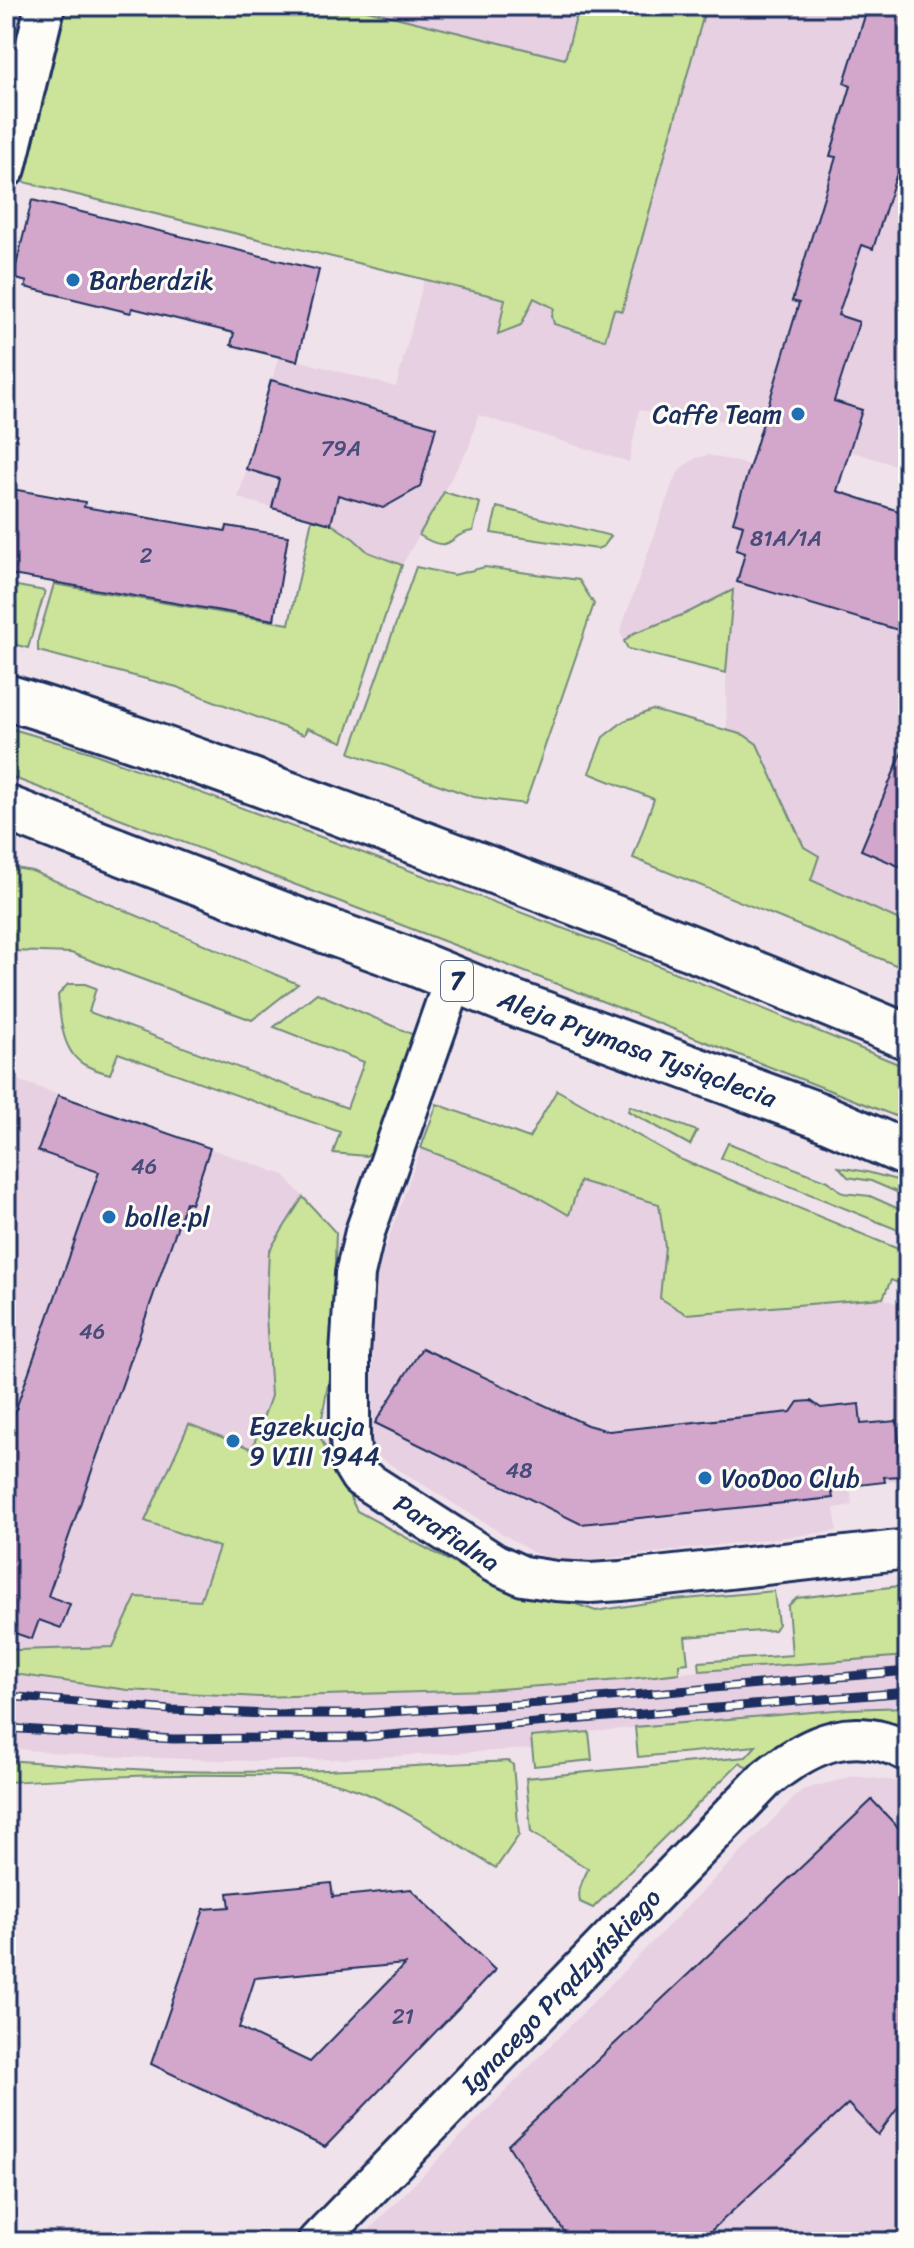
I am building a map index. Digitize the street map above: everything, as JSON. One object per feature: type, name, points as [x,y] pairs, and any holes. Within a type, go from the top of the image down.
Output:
[{"type":"main road","points":[[6,697],[103,726],[517,879],[755,972],[908,1037]]},
{"type":"main road","name":"Aleja Prymasa Tysiąclecia","points":[[6,808],[818,1115],[908,1154]]},
{"type":"street","points":[[6,168],[45,6]]},
{"type":"street","name":"Parafialna","points":[[454,979],[365,1232],[355,1274],[350,1355],[350,1439],[352,1464],[360,1477],[494,1563],[523,1576],[556,1581],[621,1581],[908,1549]]},
{"type":"street","name":"Ignacego Prądzyńskiego","points":[[317,2242],[767,1778],[813,1747],[842,1739],[864,1737],[908,1752]]},
{"type":"shaded area","points":[[351,6],[579,6],[565,59]]},
{"type":"shaded area","points":[[707,6],[908,6],[908,469],[764,425],[639,410],[629,462],[478,415],[469,447],[402,565],[368,552],[331,524],[238,498],[279,355],[396,387],[424,280],[505,299],[499,333],[521,325],[533,297],[555,308],[614,308],[622,311]]},
{"type":"shaded area","points":[[708,455],[908,514],[908,899],[897,919],[810,880],[804,847],[757,744],[744,735],[727,730],[726,682],[733,591],[685,614],[634,633],[624,641],[620,632],[673,482],[682,467]]},
{"type":"shaded area","points":[[6,1076],[284,1175],[303,1197],[269,1251],[266,1315],[271,1396],[251,1450],[145,1522],[220,1547],[200,1602],[136,1598],[114,1647],[17,1650],[6,1647]]},
{"type":"shaded area","points":[[421,1148],[517,1185],[569,1214],[579,1181],[659,1204],[665,1246],[660,1297],[686,1314],[883,1298],[907,1308],[908,1480],[850,1485],[852,1505],[834,1508],[837,1531],[578,1562],[546,1558],[532,1552],[372,1453],[374,1279]]},
{"type":"shaded area","points":[[908,1656],[908,1707],[847,1709],[532,1737],[533,1749],[253,1761],[94,1756],[6,1748],[6,1673],[128,1690],[260,1697],[621,1680]]},
{"type":"shaded area","points":[[854,1776],[895,1781],[908,1788],[908,2242],[357,2242],[802,1790]]},
{"type":"green space","points":[[67,6],[351,6],[565,59],[579,6],[700,6],[705,10],[622,311],[614,309],[605,340],[554,324],[554,308],[534,298],[521,325],[498,334],[505,299],[24,182]]},
{"type":"green space","points":[[444,492],[480,503],[473,531],[439,544],[419,535]]},
{"type":"green space","points":[[497,507],[611,536],[604,546],[597,549],[491,533]]},
{"type":"green space","points":[[312,519],[331,524],[368,552],[402,565],[343,742],[307,728],[304,735],[177,687],[38,651],[38,639],[54,584],[289,624]]},
{"type":"green space","points":[[416,567],[454,575],[485,567],[579,580],[594,604],[525,804],[474,797],[350,753]]},
{"type":"green space","points":[[6,584],[45,591],[28,648],[6,642]]},
{"type":"green space","points":[[733,590],[726,673],[628,649],[624,641],[634,633],[685,614]]},
{"type":"green space","points":[[652,710],[744,735],[757,744],[804,847],[819,856],[811,880],[897,919],[908,899],[908,970],[633,858],[654,799],[589,773],[603,737],[624,721]]},
{"type":"green space","points":[[6,727],[90,752],[615,948],[908,1068],[908,1121],[6,775]]},
{"type":"green space","points":[[10,867],[32,871],[298,984],[252,1020],[71,953],[6,949],[6,877]]},
{"type":"green space","points":[[68,984],[85,984],[96,988],[89,1012],[347,1108],[364,1062],[274,1027],[317,993],[414,1035],[381,1144],[366,1156],[333,1153],[340,1132],[118,1053],[110,1074],[85,1065],[71,1052],[61,1024],[58,995]]},
{"type":"green space","points":[[557,1090],[682,1160],[908,1253],[908,1287],[891,1280],[883,1298],[686,1314],[660,1298],[665,1246],[659,1204],[580,1181],[569,1215],[517,1185],[421,1148],[437,1104],[529,1138]]},
{"type":"green space","points":[[630,1106],[697,1131],[690,1145],[628,1111]]},
{"type":"green space","points":[[728,1143],[828,1181],[843,1193],[870,1196],[908,1213],[908,1234],[721,1158]]},
{"type":"green space","points":[[839,1167],[908,1183],[908,1197],[871,1181],[848,1177]]},
{"type":"green space","points":[[303,1197],[336,1233],[331,1367],[319,1435],[357,1511],[494,1585],[518,1594],[570,1602],[596,1611],[653,1602],[774,1591],[778,1624],[774,1630],[685,1637],[688,1663],[679,1664],[679,1673],[485,1690],[260,1697],[128,1690],[6,1673],[6,1647],[18,1650],[113,1647],[136,1597],[200,1601],[219,1547],[145,1521],[189,1424],[252,1449],[271,1396],[266,1315],[269,1251]]},
{"type":"green space","points":[[907,1573],[908,1656],[700,1671],[699,1662],[792,1655],[788,1606],[797,1598],[899,1586],[900,1575]]},
{"type":"green space","points":[[908,1707],[908,1730],[885,1722],[842,1719],[802,1730],[766,1753],[748,1769],[740,1762],[593,1908],[580,1902],[579,1897],[588,1869],[531,1832],[526,1778],[746,1757],[756,1746],[638,1757],[635,1727],[847,1709]]},
{"type":"green space","points":[[589,1732],[592,1760],[534,1766],[531,1737]]},
{"type":"green space","points":[[6,1760],[214,1772],[509,1761],[513,1765],[519,1835],[496,1868],[394,1807],[358,1790],[326,1781],[276,1776],[198,1775],[6,1782]]},
{"type":"building","points":[[868,6],[908,6],[908,152],[900,178],[896,176],[873,249],[862,245],[838,315],[859,322],[834,401],[862,410],[837,491],[908,514],[908,633],[737,582],[745,553],[736,550],[743,525],[733,522],[799,303],[792,301],[836,157],[830,156],[851,86],[844,83]]},
{"type":"building","points":[[32,200],[319,270],[297,361],[231,345],[234,333],[132,308],[131,313],[25,287],[27,282],[13,278]]},
{"type":"building","points":[[271,380],[436,427],[420,487],[383,508],[338,495],[331,524],[272,508],[279,479],[246,469]]},
{"type":"building","points":[[6,488],[85,502],[84,507],[226,531],[227,526],[288,536],[274,620],[6,574]]},
{"type":"building","points":[[908,738],[908,870],[861,850]]},
{"type":"building","points":[[58,1095],[210,1148],[191,1204],[186,1202],[48,1596],[70,1604],[61,1628],[39,1620],[32,1639],[6,1630],[6,1437],[99,1172],[38,1151]]},
{"type":"building","points":[[422,1348],[587,1425],[609,1431],[791,1412],[798,1402],[811,1401],[821,1408],[859,1404],[861,1424],[897,1421],[902,1476],[884,1477],[885,1482],[831,1488],[833,1498],[581,1524],[375,1423]]},
{"type":"building","points":[[872,1800],[908,1838],[908,2094],[878,2135],[848,2104],[699,2242],[571,2242],[508,2145]]},
{"type":"building","points":[[331,1883],[333,1897],[411,1889],[495,1970],[325,2147],[151,2064],[204,1909],[230,1907],[228,1893]],"holes":[[[405,1964],[310,2062],[239,2028],[255,1978]]]},
{"type":"railway","points":[[6,1696],[171,1710],[355,1714],[541,1703],[908,1671]]},
{"type":"railway","points":[[6,1728],[173,1739],[365,1737],[908,1692]]},
{"type":"place","name":"Barberdzik","points":[[73,280]]},
{"type":"place","name":"Caffe Team","points":[[798,414]]},
{"type":"place","name":"bolle.pl","points":[[109,1217]]},
{"type":"place","name":"Egzekucja 9 VIII 1944","points":[[233,1441]]},
{"type":"place","name":"VooDoo Club","points":[[705,1478]]}]
